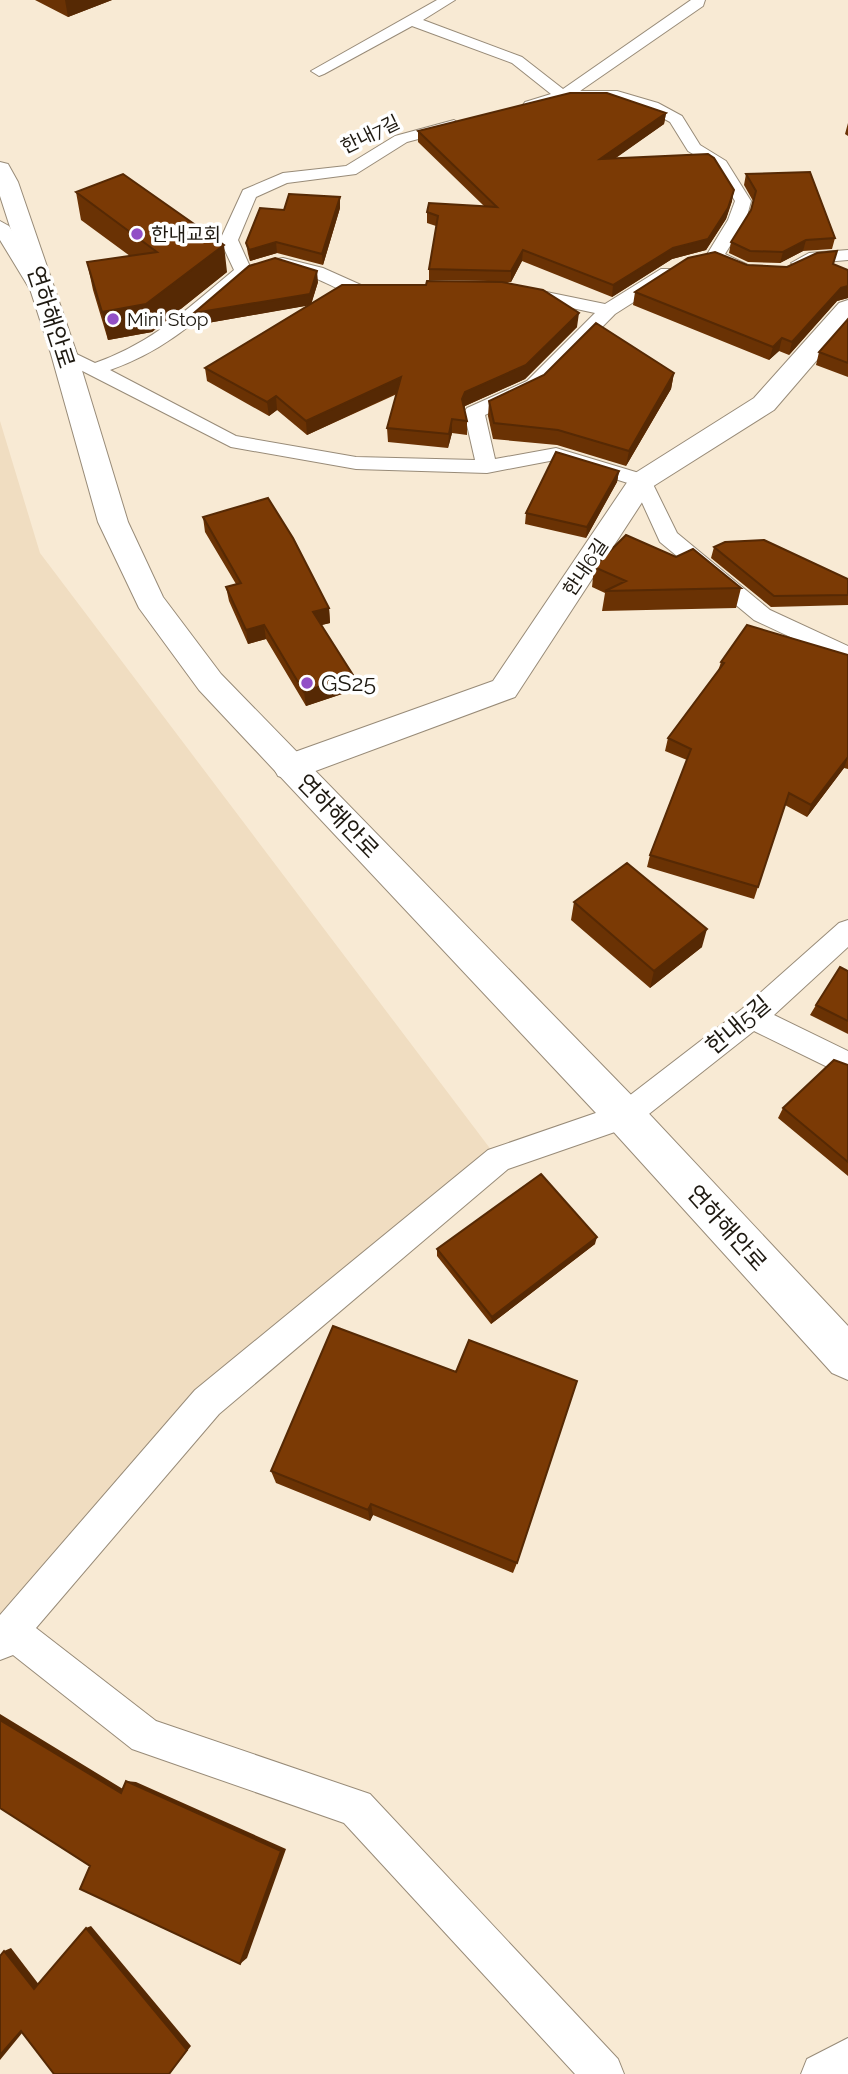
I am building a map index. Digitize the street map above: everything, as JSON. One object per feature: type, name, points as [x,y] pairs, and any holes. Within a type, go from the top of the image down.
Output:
[{"type":"street","name":"연하해안로","points":[[0,169],[7,182],[64,354],[113,522],[150,601],[210,682],[625,1116],[848,1358]]},
{"type":"street","name":"한내6길","points":[[290,767],[504,689],[642,481],[764,404],[848,308]]},
{"type":"lane","points":[[319,71],[448,0]]},
{"type":"lane","points":[[563,96],[698,3],[698,0]]},
{"type":"lane","points":[[412,21],[517,60],[563,96]]},
{"type":"lane","points":[[514,109],[563,96],[617,96],[652,106],[676,119],[694,148],[720,164],[743,201],[737,220],[709,258],[744,270],[757,271]]},
{"type":"lane","name":"한내7길","points":[[243,271],[229,240],[249,194],[283,178],[350,170],[401,139],[465,123]]},
{"type":"lane","points":[[0,226],[47,303]]},
{"type":"lane","points":[[784,272],[809,258],[848,256]]},
{"type":"lane","points":[[95,369],[135,355],[169,334],[243,271],[276,261],[317,272],[358,291],[400,289]]},
{"type":"lane","points":[[487,467],[474,412],[534,385],[608,310],[679,265]]},
{"type":"lane","points":[[502,288],[608,310]]},
{"type":"lane","points":[[64,354],[231,441],[356,463],[487,467],[556,454],[642,481],[668,537],[762,615],[848,656]]},
{"type":"lane","name":"한내5길","points":[[5,1636],[207,1402],[238,1376],[498,1159],[625,1116],[752,1017],[848,931]]},
{"type":"lane","points":[[752,1017],[848,1065]]},
{"type":"lane","points":[[5,1636],[145,1736],[356,1808],[603,2074]]},
{"type":"lane","points":[[822,2074],[838,2069],[848,2059]]},
{"type":"shaded area","points":[[0,421],[40,553],[498,1159],[207,1402],[0,1642]]},
{"type":"building","points":[[570,93],[607,93],[666,113],[600,159],[708,154],[714,158],[734,190],[728,208],[708,239],[673,248],[613,285],[523,250],[511,271],[429,269],[438,216],[427,212],[429,203],[497,207],[418,131]]},
{"type":"building","points":[[810,172],[835,238],[806,240],[783,252],[750,251],[731,242],[751,210],[756,191],[746,174]]},
{"type":"building","points":[[123,174],[224,245],[146,304],[102,312],[87,262],[157,252],[76,192]]},
{"type":"building","points":[[289,194],[340,197],[322,254],[276,242],[249,250],[246,243],[260,208],[284,210]]},
{"type":"building","points":[[837,251],[833,264],[848,270],[848,286],[841,288],[792,342],[782,338],[773,347],[635,292],[688,258],[715,252],[747,265],[787,267],[817,253]]},
{"type":"building","points":[[275,258],[317,271],[310,294],[194,313],[249,266]]},
{"type":"building","points":[[427,281],[502,282],[543,290],[579,313],[526,365],[465,392],[462,399],[467,421],[452,419],[449,434],[387,428],[401,377],[306,421],[276,396],[267,402],[205,368],[342,285],[426,285]]},
{"type":"building","points":[[848,319],[848,363],[819,352]]},
{"type":"building","points":[[596,323],[674,373],[629,451],[558,430],[494,423],[489,401],[544,375]]},
{"type":"building","points":[[556,452],[619,471],[587,527],[526,513]]},
{"type":"building","points":[[268,498],[293,538],[329,608],[313,612],[353,675],[304,692],[264,625],[246,630],[226,587],[241,583],[203,517]]},
{"type":"building","points":[[626,535],[676,557],[693,549],[741,588],[605,591],[626,581],[594,567]]},
{"type":"building","points":[[764,540],[848,579],[848,595],[774,596],[714,547],[725,542]]},
{"type":"building","points":[[747,625],[848,655],[848,757],[811,805],[789,793],[758,887],[650,855],[691,749],[668,738],[724,663],[721,662]]},
{"type":"building","points":[[627,863],[707,929],[654,971],[574,902]]},
{"type":"building","points":[[840,967],[848,971],[848,1021],[816,1005]]},
{"type":"building","points":[[834,1060],[848,1065],[848,1162],[783,1108]]},
{"type":"building","points":[[541,1174],[597,1237],[492,1317],[437,1249]]},
{"type":"building","points":[[333,1326],[456,1372],[469,1340],[577,1381],[517,1563],[371,1504],[368,1510],[271,1471]]},
{"type":"building","points":[[0,1720],[121,1793],[126,1781],[281,1851],[240,1964],[80,1889],[90,1866],[0,1808]]},
{"type":"building","points":[[86,1928],[187,2050],[169,2074],[54,2074],[21,2031],[0,2055],[0,1956],[4,1951],[34,1989]]},
{"type":"place","name":"한내교회","points":[[137,234]]},
{"type":"place","name":"Mini Stop","points":[[113,319]]},
{"type":"place","name":"GS25","points":[[307,683]]}]
